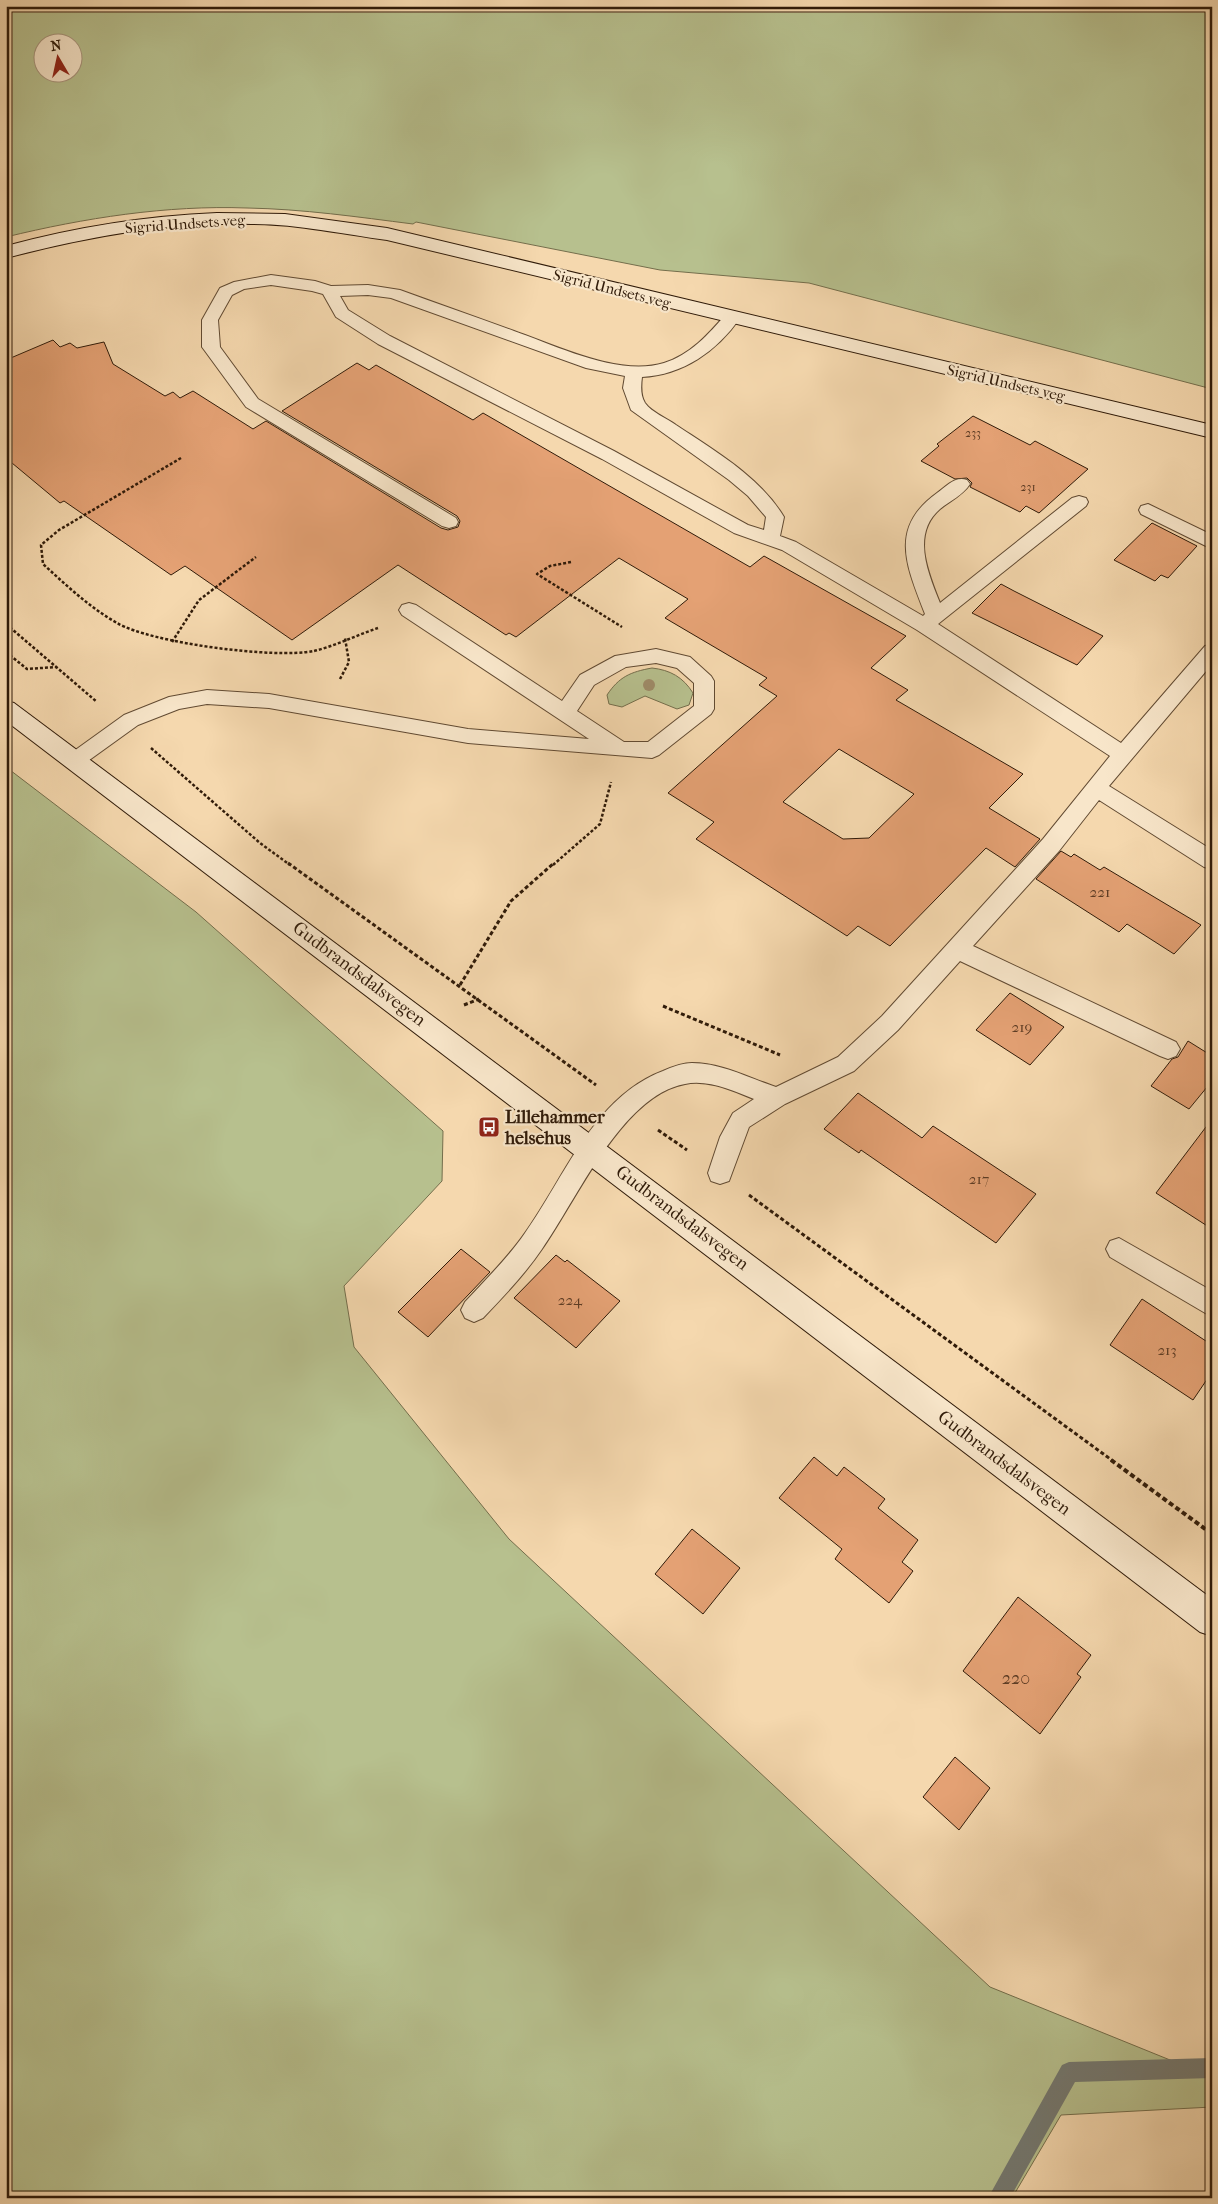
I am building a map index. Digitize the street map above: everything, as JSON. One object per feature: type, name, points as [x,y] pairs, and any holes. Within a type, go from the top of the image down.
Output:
[{"type":"street","name":"Sigrid Undsets veg","points":[[6,252],[79,234],[172,222],[225,218],[284,220],[387,234],[1212,432]]},
{"type":"street","name":"Gudbrandsdalsvegen","points":[[6,710],[592,1150],[1212,1620]]},
{"type":"lane","points":[[449,522],[252,403],[211,347],[210,320],[226,292],[240,284],[271,280],[316,286],[329,291],[368,290],[394,294],[592,364],[634,373],[658,371],[682,362],[715,337],[732,318]]},
{"type":"lane","points":[[329,291],[342,313],[384,340],[608,455],[741,529],[789,546],[929,620],[1123,754]]},
{"type":"lane","points":[[634,373],[632,388],[637,406],[712,458],[758,495],[772,511],[776,518],[770,539]]},
{"type":"lane","points":[[929,620],[913,549],[916,530],[925,513],[961,484]]},
{"type":"lane","points":[[929,620],[1078,502]]},
{"type":"lane","points":[[1148,510],[1212,543]]},
{"type":"lane","points":[[413,613],[620,749]]},
{"type":"lane","points":[[720,1173],[732,1136],[741,1120],[777,1097],[829,1074],[846,1064],[890,1023],[1051,846],[1123,754],[1212,651]]},
{"type":"lane","points":[[74,760],[131,720],[164,706],[207,697],[247,698],[468,736],[652,750],[704,709],[704,681],[683,662],[656,656],[622,661],[588,680],[565,713]]},
{"type":"lane","points":[[1096,788],[1212,861]]},
{"type":"lane","points":[[957,949],[1168,1049]]},
{"type":"lane","points":[[474,1310],[534,1242],[592,1150],[625,1106],[650,1087],[682,1074],[707,1074],[777,1097]]},
{"type":"lane","points":[[1120,1249],[1212,1305]]},
{"type":"path","points":[[181,458],[59,530],[41,545],[43,564],[74,593],[118,624],[172,642],[284,654],[314,650],[413,613]]},
{"type":"path","points":[[172,642],[199,600],[256,557]]},
{"type":"path","points":[[571,562],[550,566],[537,574],[641,639],[656,656]]},
{"type":"path","points":[[323,710],[349,662],[345,638]]},
{"type":"path","points":[[6,652],[27,669],[56,667]]},
{"type":"path","points":[[460,985],[511,901],[600,824],[620,749]]},
{"type":"path","points":[[662,1006],[736,1039],[829,1074]]},
{"type":"green space","points":[[6,6],[1212,6],[1212,389],[809,283],[660,270],[416,222],[413,224],[289,210],[217,208],[126,214],[65,224],[6,237]]},
{"type":"green space","points":[[652,668],[665,670],[676,675],[685,683],[693,693],[689,705],[677,709],[645,696],[622,707],[609,704],[607,695],[616,684],[626,676],[637,671]]},
{"type":"green space","points":[[6,767],[196,912],[443,1131],[442,1181],[344,1286],[354,1347],[509,1539],[990,1987],[1212,2077],[1212,2107],[1061,2115],[1012,2198],[6,2198]]},
{"type":"building","points":[[53,340],[60,347],[70,343],[77,348],[104,342],[113,364],[165,396],[173,392],[180,398],[193,391],[253,429],[266,421],[441,528],[448,530],[458,527],[460,521],[457,516],[282,411],[357,363],[369,370],[376,365],[473,420],[483,413],[750,567],[764,556],[906,636],[871,668],[908,690],[896,700],[1023,774],[989,808],[1040,839],[1015,867],[986,848],[890,946],[858,926],[847,936],[696,839],[714,822],[668,793],[777,696],[759,685],[767,678],[665,618],[688,599],[619,558],[516,637],[509,633],[506,635],[398,565],[292,640],[185,566],[171,575],[64,501],[60,503],[6,458],[6,360]],"holes":[[[839,749],[914,794],[869,838],[843,839],[783,802]]]},
{"type":"building","points":[[973,416],[1030,445],[1035,441],[1088,469],[1039,513],[1026,506],[1020,512],[970,487],[972,483],[967,478],[955,479],[921,461],[939,446],[937,444]]},
{"type":"building","points":[[1152,523],[1197,546],[1168,578],[1161,575],[1155,581],[1114,560]]},
{"type":"building","points":[[1001,584],[1103,636],[1077,665],[972,613]]},
{"type":"building","points":[[1061,851],[1071,857],[1074,854],[1100,870],[1104,867],[1201,925],[1174,954],[1127,924],[1119,932],[1036,879]]},
{"type":"building","points":[[1010,993],[1064,1027],[1030,1065],[976,1030]]},
{"type":"building","points":[[1188,1041],[1212,1056],[1212,1081],[1189,1109],[1151,1086],[1172,1059],[1178,1057]]},
{"type":"building","points":[[858,1093],[922,1138],[933,1126],[1036,1194],[996,1243],[861,1150],[859,1153],[824,1129]]},
{"type":"building","points":[[1212,1119],[1212,1229],[1156,1193]]},
{"type":"building","points":[[461,1249],[490,1272],[428,1337],[398,1312]]},
{"type":"building","points":[[556,1255],[565,1262],[567,1260],[620,1301],[576,1348],[514,1298]]},
{"type":"building","points":[[1142,1299],[1212,1345],[1212,1372],[1193,1400],[1110,1345]]},
{"type":"building","points":[[814,1457],[837,1476],[844,1467],[885,1499],[878,1508],[918,1540],[902,1562],[913,1571],[889,1603],[835,1559],[842,1549],[779,1498]]},
{"type":"building","points":[[692,1529],[740,1568],[703,1614],[655,1574]]},
{"type":"building","points":[[1018,1597],[1091,1655],[1077,1674],[1081,1677],[1040,1734],[963,1671]]},
{"type":"building","points":[[955,1757],[990,1788],[959,1830],[923,1797]]},
{"type":"waterway","points":[[998,2198],[1069,2072],[1212,2068]]},
{"type":"place","name":"Lillehammer helsehus","points":[[489,1127]]}]
